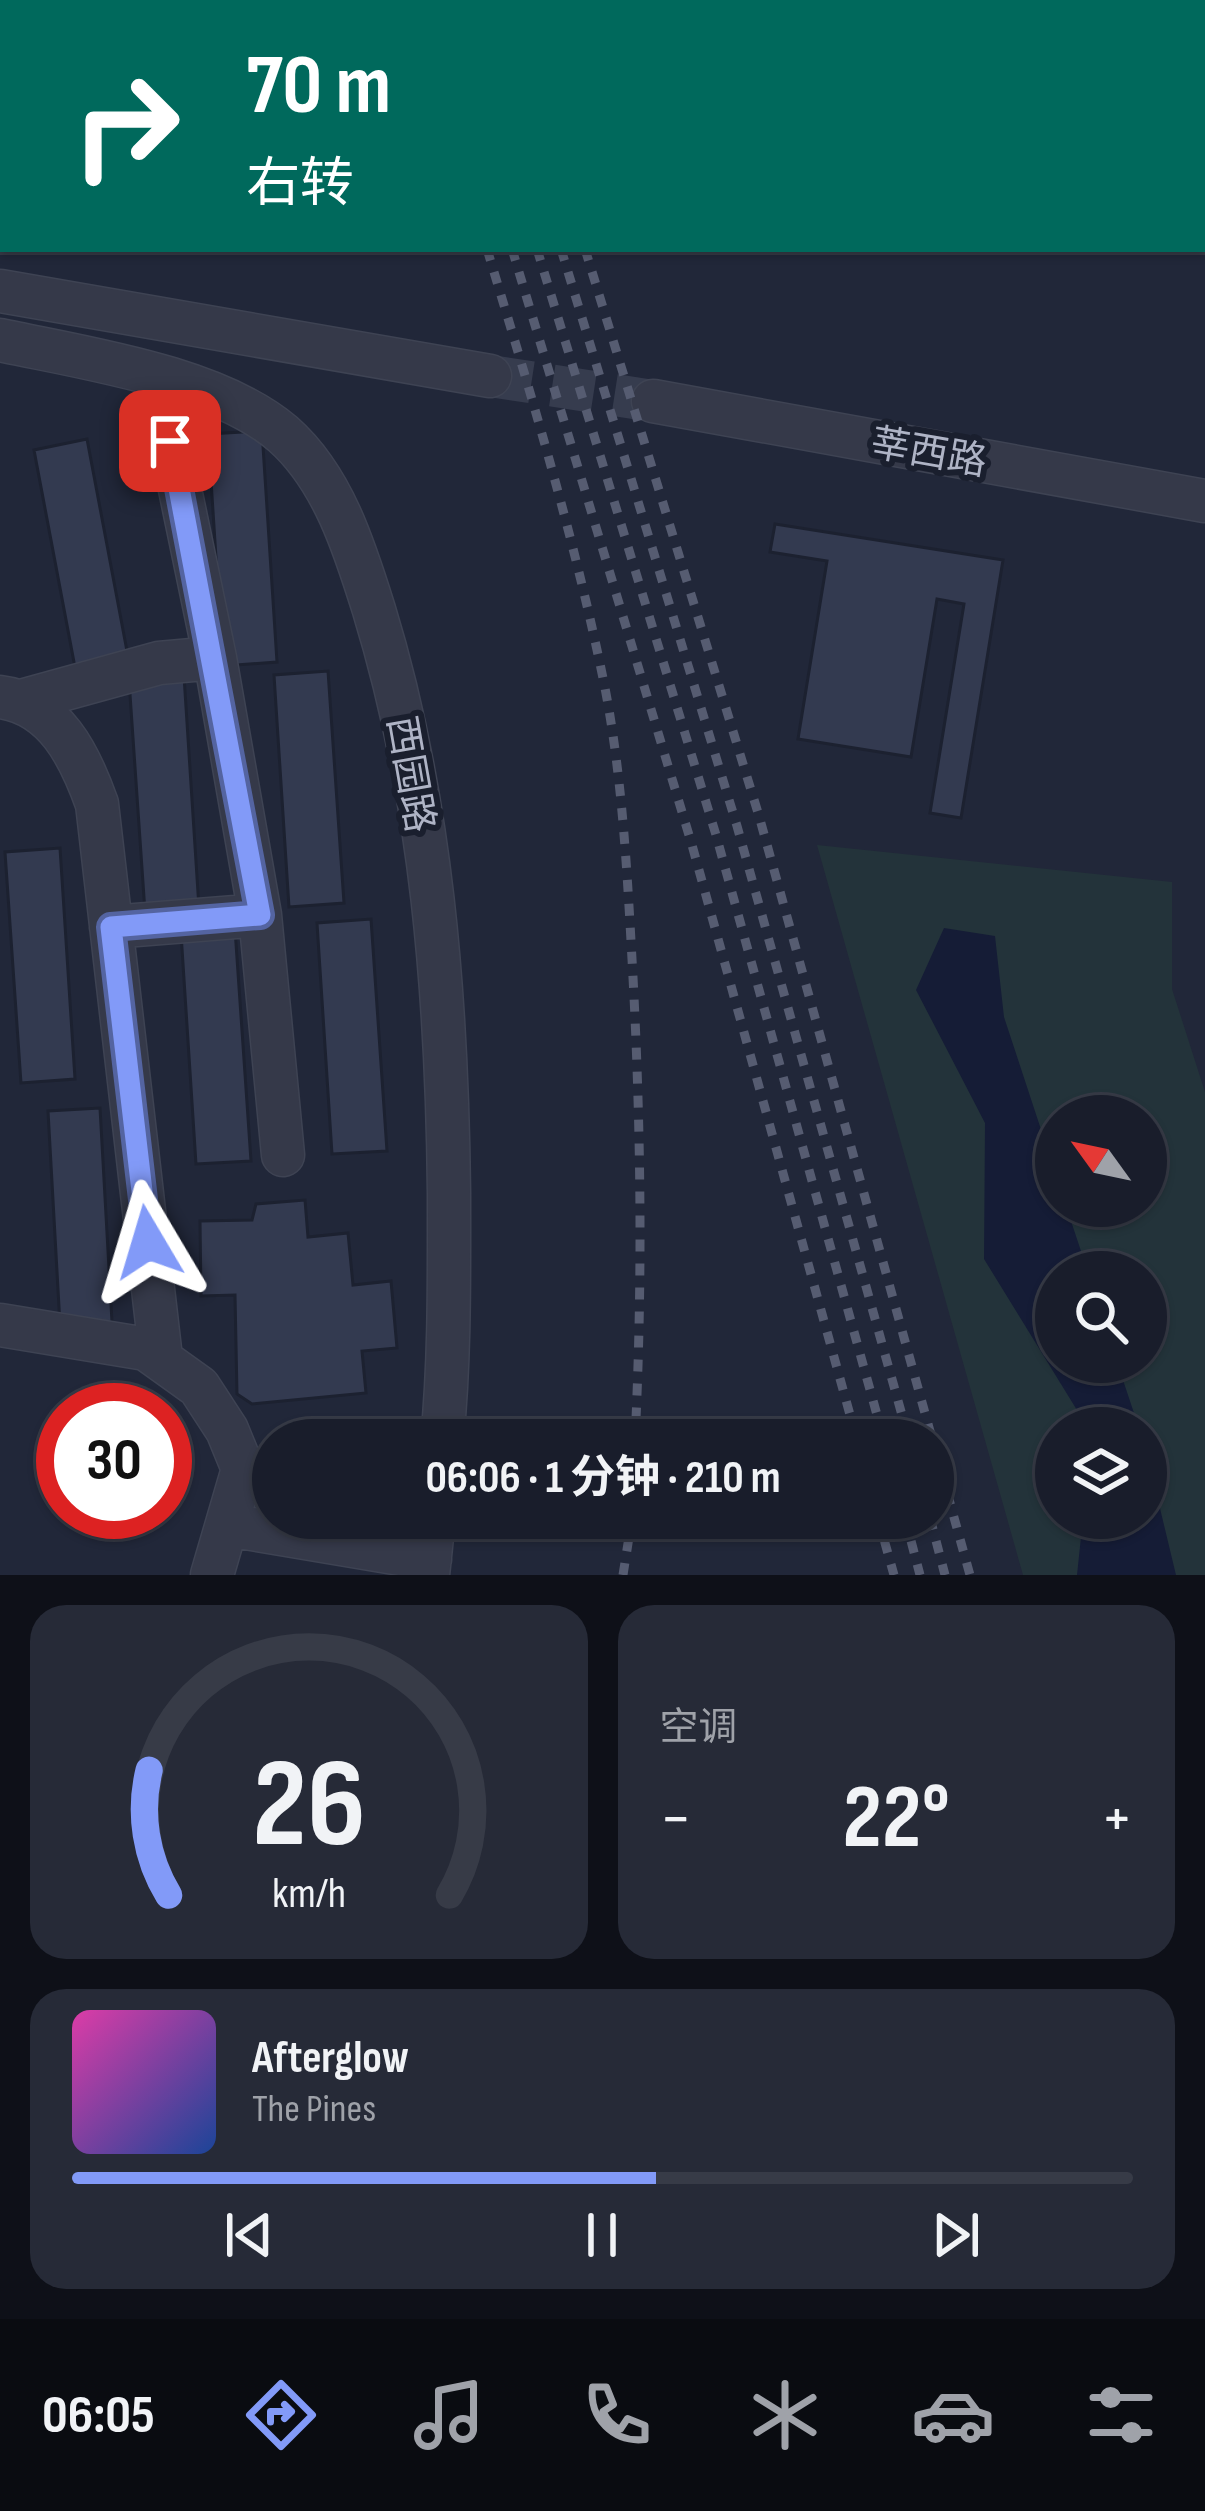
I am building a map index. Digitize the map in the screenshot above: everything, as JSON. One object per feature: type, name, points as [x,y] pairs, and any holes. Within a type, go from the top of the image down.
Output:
[{"type":"street","points":[[0,291],[490,376]]},
{"type":"street","name":"西园路","points":[[0,340],[134,371],[259,417],[306,458],[332,499],[361,566],[411,751],[440,960],[448,1103],[442,1419]]},
{"type":"street","name":"莘西路","points":[[652,401],[1205,501]]},
{"type":"street","points":[[170,441],[215,658],[260,915],[283,1155]]},
{"type":"street","points":[[13,698],[159,663],[215,658]]},
{"type":"street","points":[[13,698],[67,740],[97,804],[161,1358]]},
{"type":"street","points":[[111,927],[260,915]]},
{"type":"street","points":[[0,1325],[146,1349],[199,1387],[252,1463]]},
{"type":"street","points":[[212,1575],[228,1525],[252,1482]]},
{"type":"street","points":[[228,1525],[430,1550]]},
{"type":"shaded area","points":[[817,845],[1172,882],[1172,989],[1205,1092],[1205,1575],[1023,1575]]},
{"type":"water","points":[[944,928],[995,936],[1004,1017],[1035,1111],[1035,1227],[1073,1227],[1081,1251],[1035,1251],[1035,1342],[984,1259],[985,1123],[916,990]]},
{"type":"water","points":[[1060,1383],[1124,1383],[1132,1407],[1075,1407]]},
{"type":"water","points":[[1167,1538],[1176,1575],[1077,1575],[1081,1539]]},
{"type":"building","points":[[262,431],[277,662],[223,666],[208,434]]},
{"type":"building","points":[[87,439],[130,667],[77,678],[34,450]]},
{"type":"building","points":[[775,524],[1003,560],[961,818],[930,813],[964,604],[937,599],[911,757],[798,739],[827,561],[770,552]]},
{"type":"building","points":[[328,671],[344,903],[289,907],[274,675]]},
{"type":"building","points":[[184,676],[199,908],[145,912],[129,680]]},
{"type":"building","points":[[60,848],[75,1079],[21,1083],[5,852]]},
{"type":"building","points":[[371,919],[387,1151],[332,1154],[317,923]]},
{"type":"building","points":[[235,929],[251,1161],[196,1164],[181,933]]},
{"type":"building","points":[[100,1108],[112,1322],[60,1325],[48,1111]]},
{"type":"building","points":[[305,1200],[308,1237],[348,1233],[353,1285],[391,1281],[397,1348],[362,1351],[366,1393],[252,1404],[237,1394],[235,1295],[201,1296],[200,1221],[252,1220],[256,1204]]},
{"type":"tunnel","points":[[490,376],[653,401]]},
{"type":"railway","points":[[488,252],[566,522],[616,755],[637,1079],[640,1259],[636,1419]]},
{"type":"railway","points":[[513,252],[692,845],[851,1419]]},
{"type":"railway","points":[[538,252],[716,835],[878,1419]]},
{"type":"railway","points":[[562,252],[737,826],[903,1419]]},
{"type":"railway","points":[[586,252],[759,816],[970,1575]]},
{"type":"railway","points":[[623,1575],[629,1539]]},
{"type":"railway","points":[[884,1539],[894,1575]]},
{"type":"railway","points":[[911,1539],[920,1575]]},
{"type":"railway","points":[[936,1539],[945,1575]]},
{"type":"route","points":[[148,1242],[111,927],[260,915],[215,658],[170,441]]}]
